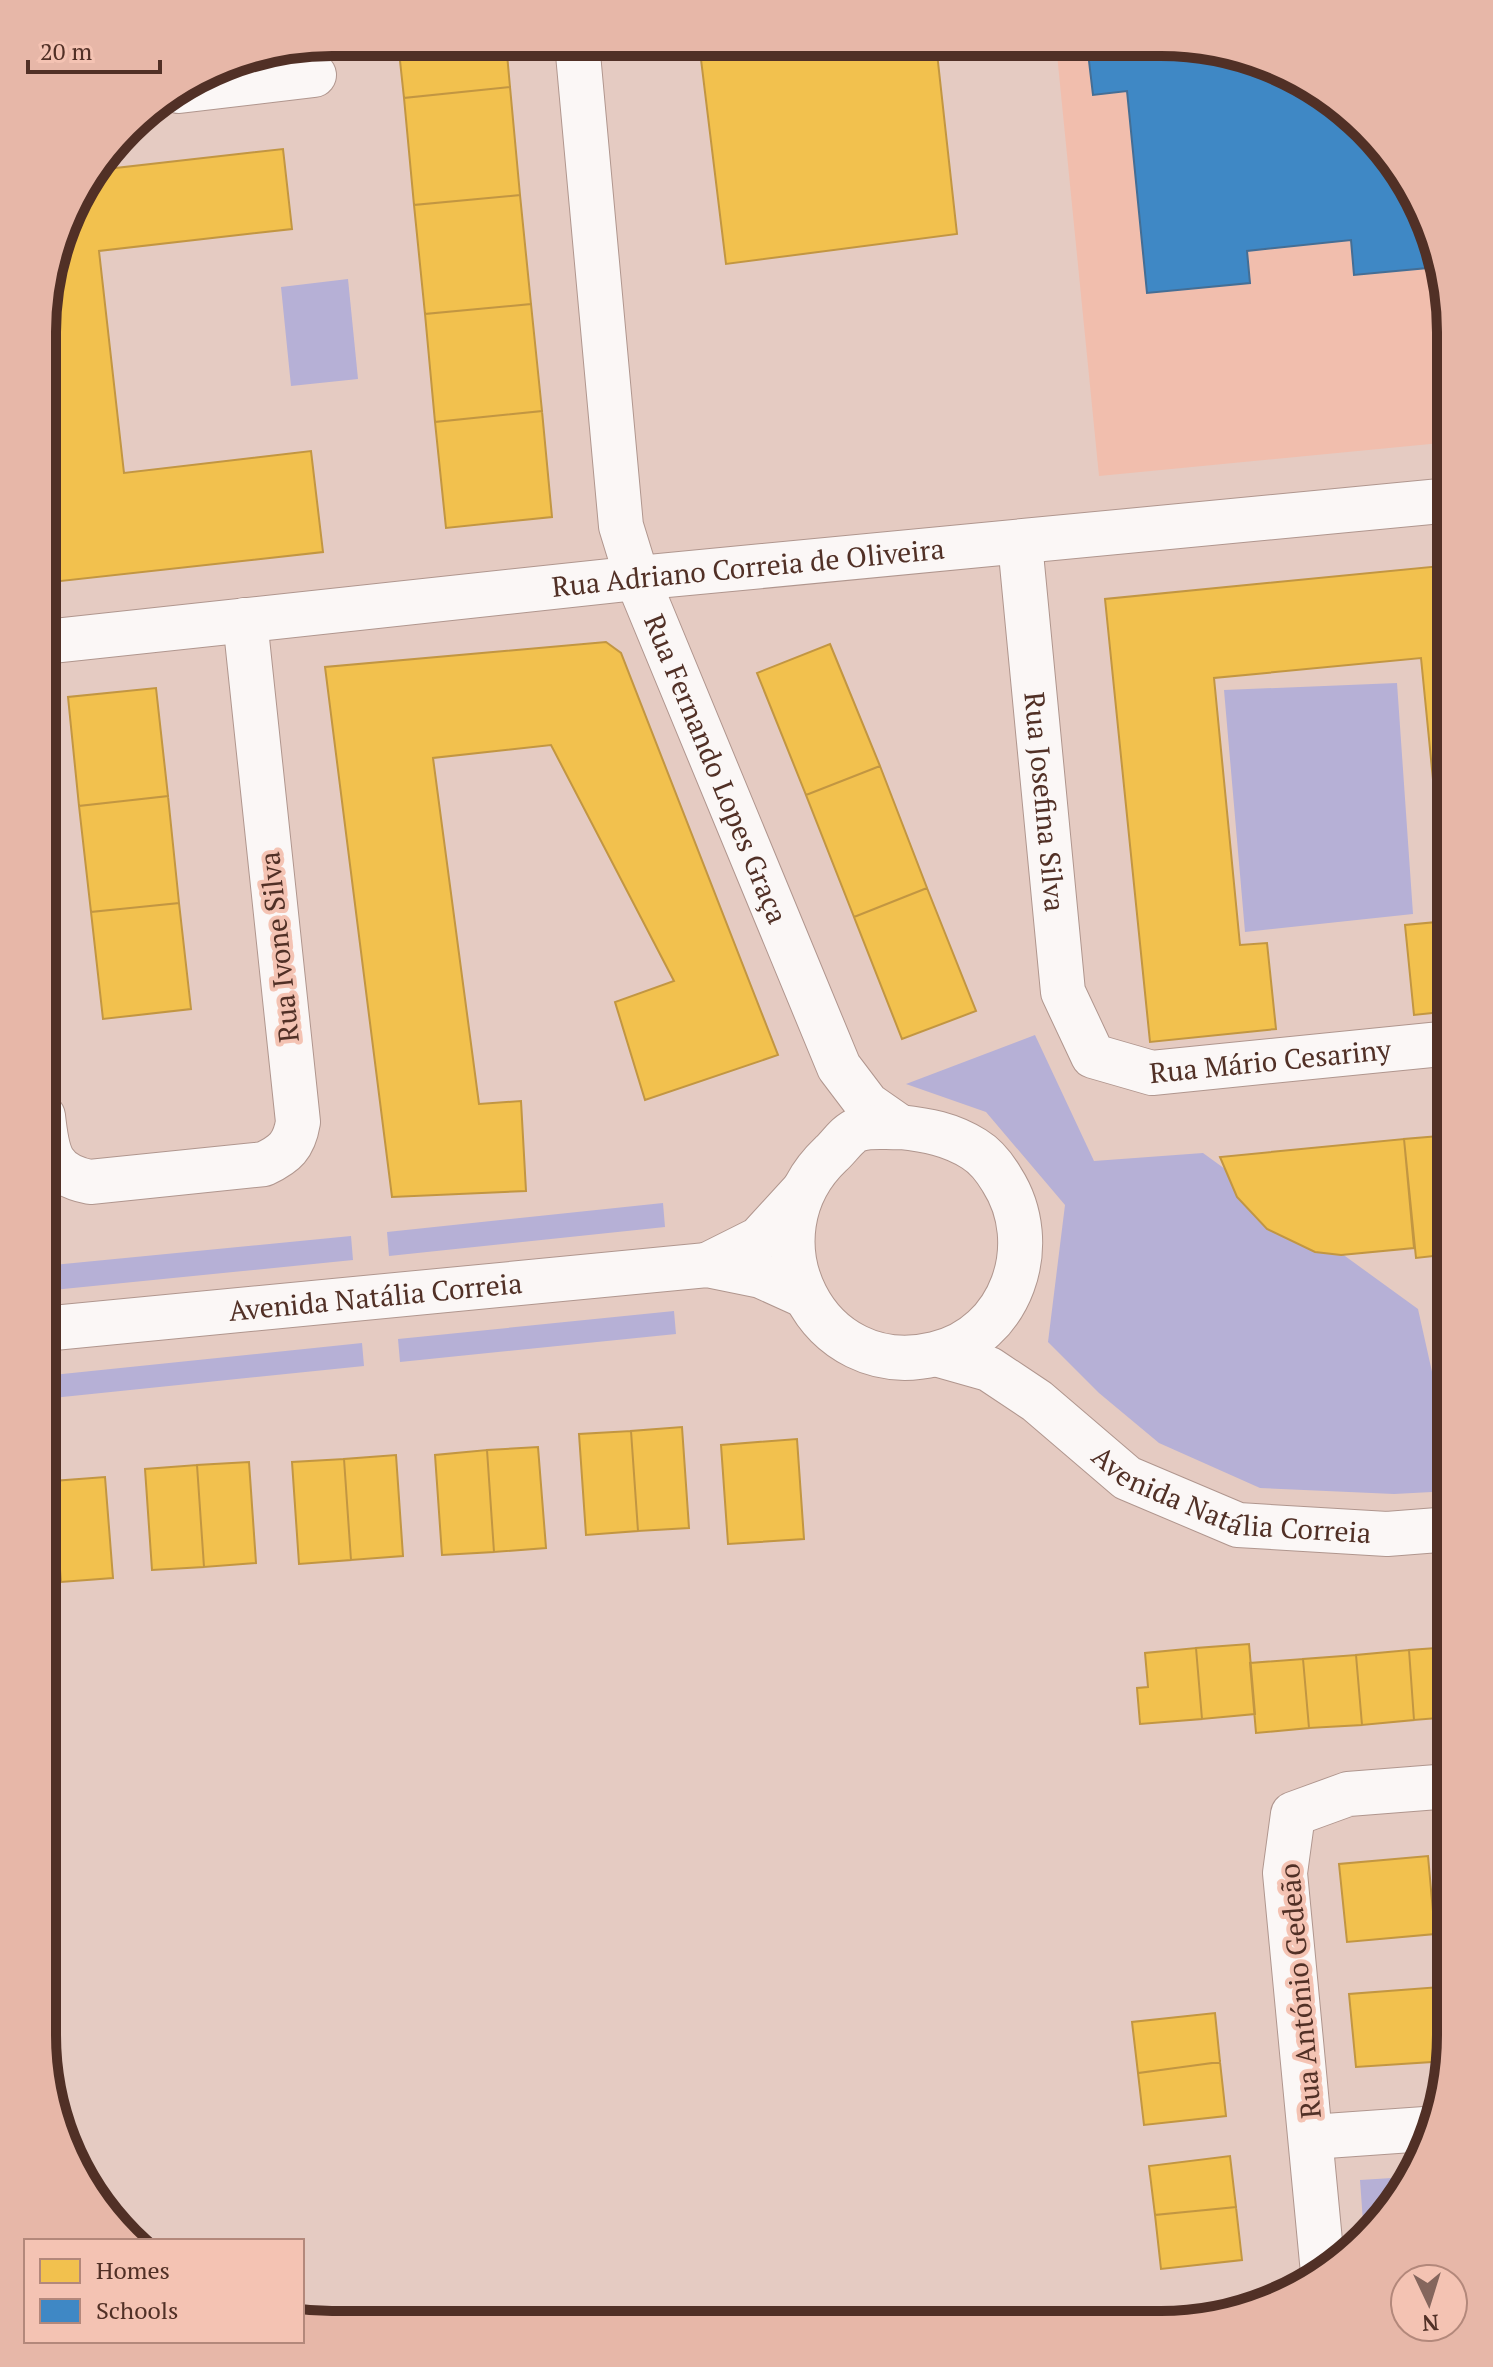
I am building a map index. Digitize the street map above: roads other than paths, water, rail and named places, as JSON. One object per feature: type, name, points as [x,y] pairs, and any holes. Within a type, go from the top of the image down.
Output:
[{"type":"street","name":"Rua Fernando Lopes Graça","points":[[578,56],[621,526],[637,578],[839,1067],[867,1104],[900,1127]]},
{"type":"street","points":[[204,88],[314,75]]},
{"type":"street","name":"Rua Adriano Correia de Oliveira","points":[[56,641],[637,578],[1437,501]]},
{"type":"street","name":"Rua Josefina Silva","points":[[1020,543],[1063,992],[1093,1056]]},
{"type":"street","name":"Rua Ivone Silva","points":[[56,1162],[65,1175],[90,1182],[264,1164],[281,1156],[296,1135],[298,1122],[245,620]]},
{"type":"street","name":"Rua Mário Cesariny","points":[[1093,1056],[1152,1073],[1437,1044]]},
{"type":"street","points":[[812,1177],[857,1130],[900,1127],[940,1132],[976,1150],[993,1165],[1014,1199],[1021,1228],[1019,1269],[1005,1303],[979,1333],[936,1354],[895,1357],[858,1348],[825,1325],[803,1295],[791,1256],[791,1231],[835,1115],[839,1067]]},
{"type":"street","name":"Avenida Natália Correia","points":[[707,1265],[759,1239],[812,1177]]},
{"type":"street","name":"Avenida Natália Correia","points":[[56,1328],[707,1265],[761,1276],[803,1295]]},
{"type":"street","name":"Avenida Natália Correia","points":[[1005,1303],[1010,1348],[1037,1401]]},
{"type":"street","name":"Avenida Natália Correia","points":[[936,1354],[989,1369],[1037,1401],[1127,1478],[1238,1525],[1387,1534],[1436,1530]]},
{"type":"street","name":"Rua António Gedeão","points":[[1312,2137],[1285,1873],[1293,1814],[1348,1794],[1436,1787]]},
{"type":"street","points":[[1322,2259],[1312,2137],[1420,2129]]}]
